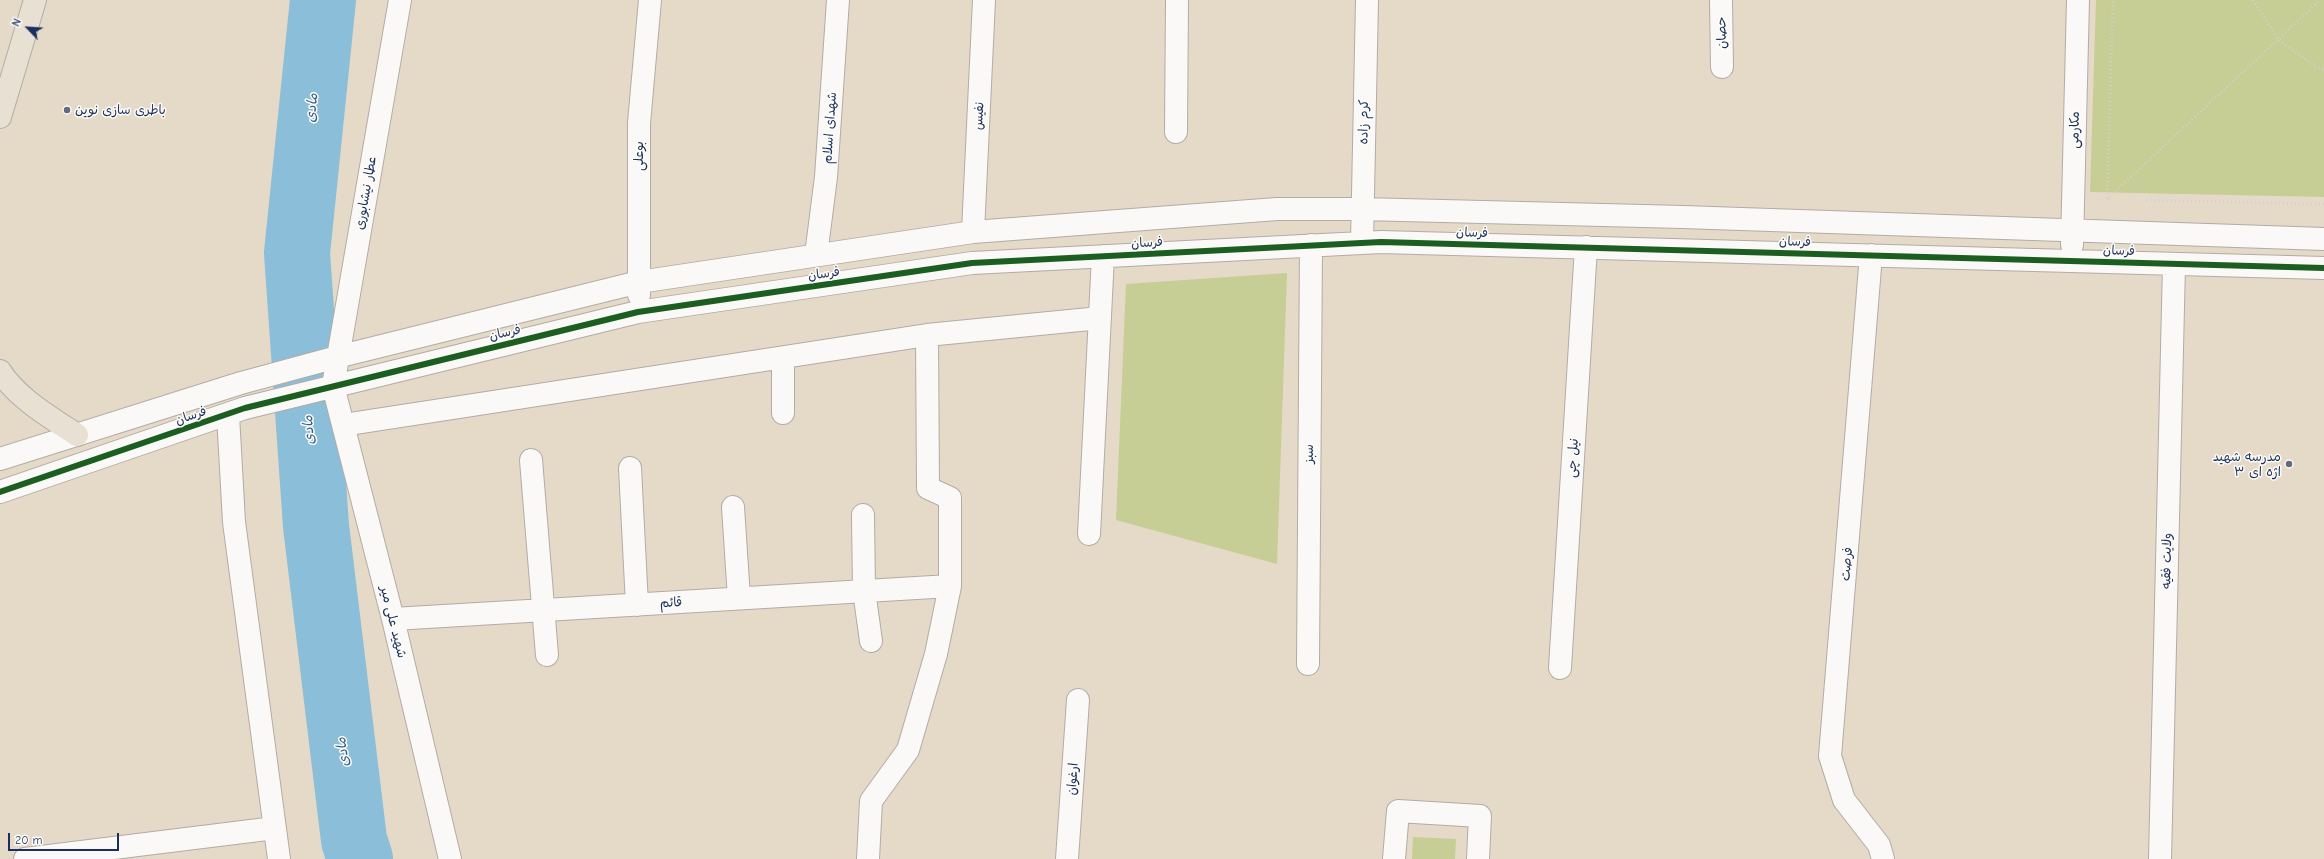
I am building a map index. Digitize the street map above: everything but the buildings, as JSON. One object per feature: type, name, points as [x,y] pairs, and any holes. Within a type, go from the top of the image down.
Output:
[{"type":"main road","points":[[0,117],[4,84],[35,0]]},
{"type":"main road","points":[[0,371],[8,383],[47,415],[76,435]]},
{"type":"street","name":"عطار نیشابوری","points":[[333,386],[400,0]]},
{"type":"street","name":"بوعلی","points":[[638,312],[639,122],[650,0]]},
{"type":"street","name":"شهدای اسلام","points":[[816,255],[826,177],[838,0]]},
{"type":"street","name":"نفیس","points":[[974,232],[984,0]]},
{"type":"street","points":[[1176,132],[1177,0]]},
{"type":"street","name":"کرم زاده","points":[[1362,243],[1367,0]]},
{"type":"street","name":"حصان","points":[[1721,0],[1722,67]]},
{"type":"street","name":"مکارمی","points":[[2072,260],[2078,0]]},
{"type":"street","name":"فرسان","points":[[0,459],[241,383],[337,357],[639,282],[974,232],[1277,209],[1362,209],[2324,239]]},
{"type":"street","name":"فرسان","points":[[0,492],[237,412],[333,386],[638,312],[972,263],[1362,243],[1586,247],[2324,268]]},
{"type":"street","name":"سبز","points":[[1308,664],[1311,245]]},
{"type":"street","name":"نیل چی","points":[[1560,668],[1586,247]]},
{"type":"street","name":"فرصت","points":[[1872,255],[1830,756],[1844,800],[1879,845],[1883,859]]},
{"type":"street","points":[[1089,534],[1103,256]]},
{"type":"street","name":"ولایت فقیه","points":[[2160,859],[2174,264]]},
{"type":"street","points":[[343,425],[927,335],[1100,318]]},
{"type":"street","points":[[868,859],[871,801],[908,750],[936,654],[950,586],[950,498],[928,488],[927,335]]},
{"type":"street","points":[[782,358],[783,413]]},
{"type":"street","name":"شهید علی میر","points":[[333,386],[393,619],[450,859]]},
{"type":"street","points":[[237,412],[234,522],[279,859]]},
{"type":"street","points":[[531,460],[545,610],[547,655]]},
{"type":"street","points":[[630,468],[637,604]]},
{"type":"street","points":[[733,507],[739,598]]},
{"type":"street","points":[[863,515],[864,591],[871,641]]},
{"type":"street","name":"قائم","points":[[393,619],[950,586]]},
{"type":"street","name":"ارغوان","points":[[1067,859],[1078,700]]},
{"type":"street","points":[[1394,859],[1398,811],[1480,816],[1478,859]]},
{"type":"street","points":[[25,859],[275,828]]},
{"type":"path","points":[[2107,199],[2113,0]]},
{"type":"path","points":[[2252,0],[2278,39],[2316,67],[2324,70]]},
{"type":"path","points":[[2073,230],[2320,0]]},
{"type":"path","points":[[2107,199],[2115,199]]},
{"type":"path","points":[[2146,200],[2324,204]]},
{"type":"green space","points":[[2096,0],[2324,0],[2324,197],[2090,192]]},
{"type":"green space","points":[[1287,273],[1277,564],[1116,520],[1126,284]]},
{"type":"green space","points":[[1413,837],[1456,839],[1455,859],[1412,859]]},
{"type":"waterway","name":"مادی","points":[[323,0],[297,253],[316,526],[354,840],[360,859]]},
{"type":"cycle path","points":[[0,492],[245,408],[638,312],[972,263],[1381,242],[2324,268]]},
{"type":"place","name":"باطری سازی نوین","points":[[67,110]]},
{"type":"place","name":"مدرسه شهید اژه ای ۳","points":[[2289,464]]}]
